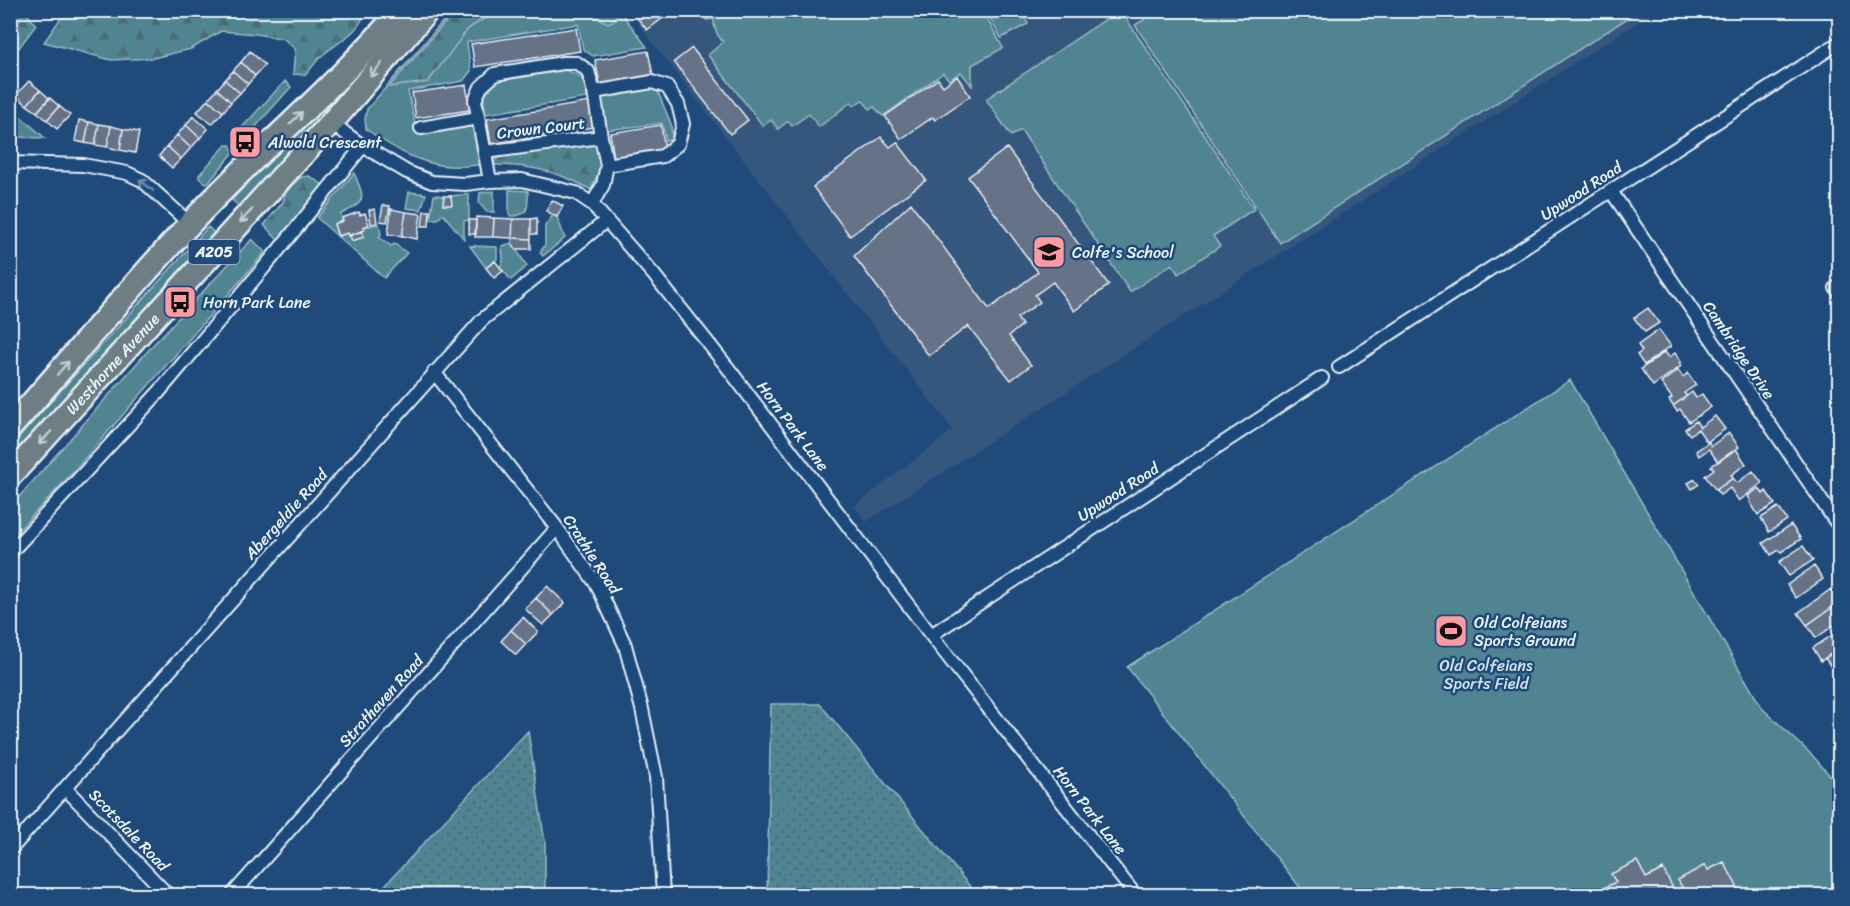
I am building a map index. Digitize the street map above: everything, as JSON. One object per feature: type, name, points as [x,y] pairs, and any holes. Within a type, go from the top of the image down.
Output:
[{"type":"highway","name":"Westhorne Avenue","points":[[10,476],[332,122],[409,17]]},
{"type":"highway","name":"Westhorne Avenue","points":[[10,428],[190,224],[252,160],[320,95],[409,17]]},
{"type":"street","name":"Upwood Road","points":[[1340,367],[1839,42]]},
{"type":"street","name":"Crown Court","points":[[490,181],[475,100],[481,87],[495,74],[563,63],[577,63],[588,71],[607,165],[663,156],[678,144],[683,124],[678,104],[667,87],[652,82],[594,92]]},
{"type":"street","name":"Crown Court","points":[[421,128],[478,118]]},
{"type":"street","name":"Horn Park Lane","points":[[332,122],[363,146],[407,172],[432,182],[465,184],[522,180],[576,193],[591,204],[654,275],[728,368],[932,635],[1136,896]]},
{"type":"street","name":"Crown Court","points":[[485,152],[601,137]]},
{"type":"street","points":[[10,553],[159,392],[363,146]]},
{"type":"street","points":[[10,163],[83,165],[127,173],[142,180],[190,224]]},
{"type":"street","points":[[591,204],[603,185],[607,165]]},
{"type":"street","name":"Cambridge Drive","points":[[1611,191],[1839,528]]},
{"type":"street","name":"Abergeldie Road","points":[[10,850],[482,320],[606,221]]},
{"type":"street","name":"Crathie Road","points":[[434,372],[557,528],[597,585],[625,645],[642,709],[656,777],[663,896]]},
{"type":"street","name":"Upwood Road","points":[[932,635],[1322,378]]},
{"type":"street","name":"Strathaven Road","points":[[231,896],[557,528]]},
{"type":"street","name":"Scotsdale Road","points":[[65,788],[169,896]]},
{"type":"shaded area","name":"Colfe's School","points":[[628,11],[1655,11],[866,522],[854,506],[953,430]]},
{"type":"green space","points":[[231,10],[365,11],[355,30],[322,55],[305,75],[293,74],[295,49],[284,39],[256,34],[221,31],[191,49],[153,58],[111,60],[44,42],[61,18]]},
{"type":"green space","points":[[617,10],[615,20],[608,23],[582,11],[522,12],[485,18],[468,29],[428,82],[389,87],[455,11]]},
{"type":"green space","points":[[1146,10],[1635,10],[1635,12],[1280,243],[1135,25],[1144,20]]},
{"type":"green space","points":[[25,11],[36,25],[15,53],[11,54],[11,16]]},
{"type":"green space","points":[[452,11],[620,11],[647,47],[593,56],[583,49],[578,24],[467,42],[471,71],[463,81],[408,91],[417,133],[473,126],[481,160],[478,165],[438,165],[405,154],[385,142],[366,129],[365,119],[367,109]]},
{"type":"green space","points":[[703,11],[983,11],[1003,48],[972,65],[972,86],[961,72],[949,80],[943,73],[883,116],[874,107],[870,109],[862,100],[854,106],[851,102],[819,127],[809,114],[792,126],[788,121],[778,129],[771,120],[763,126],[708,55],[723,42],[716,31],[714,19],[706,20]]},
{"type":"green space","points":[[986,11],[1022,11],[1028,24],[1001,38]]},
{"type":"green space","points":[[1121,11],[1254,209],[1213,236],[1220,246],[1178,274],[1172,264],[1130,292],[1021,130],[1011,136],[986,99]]},
{"type":"green space","points":[[564,70],[582,79],[587,98],[486,114],[483,97],[501,80]]},
{"type":"green space","points":[[285,81],[291,87],[242,142],[235,135]]},
{"type":"green space","points":[[645,87],[658,92],[671,124],[672,139],[666,141],[662,123],[607,130],[600,97]]},
{"type":"green space","points":[[11,108],[45,138],[11,137]]},
{"type":"green space","points":[[309,115],[317,122],[241,208],[232,200]]},
{"type":"green space","points":[[226,145],[230,145],[234,152],[206,183],[199,178],[199,175]]},
{"type":"green space","points":[[596,146],[601,164],[591,190],[556,174],[520,166],[495,165],[494,161],[504,154]]},
{"type":"green space","points":[[354,173],[362,194],[361,198],[356,206],[341,214],[343,221],[334,224],[338,236],[348,233],[353,240],[364,237],[363,227],[379,224],[381,234],[379,237],[391,246],[395,244],[407,253],[384,278],[317,218]]},
{"type":"green space","points":[[309,176],[325,186],[307,219],[294,221],[278,240],[264,225],[283,202],[291,186],[301,177]]},
{"type":"green space","points":[[509,190],[528,191],[528,206],[517,216],[510,216],[509,213]]},
{"type":"green space","points":[[494,191],[494,212],[487,212],[479,203],[480,193]]},
{"type":"green space","points":[[409,192],[426,194],[421,210],[406,208]]},
{"type":"green space","points":[[469,194],[469,220],[464,221],[464,239],[443,214],[438,219],[430,219],[434,195],[444,196],[443,205],[451,205],[451,196]]},
{"type":"green space","points":[[553,215],[557,217],[565,238],[543,256],[540,253],[545,245],[545,226]]},
{"type":"green space","points":[[208,227],[218,236],[11,467],[11,446]]},
{"type":"green space","points":[[252,239],[265,252],[262,256],[65,481],[11,538],[11,506],[153,345]]},
{"type":"green space","points":[[512,243],[527,266],[511,280],[500,267],[503,261],[502,246]]},
{"type":"green space","points":[[470,246],[497,247],[497,259],[486,268]]},
{"type":"green space","name":"Old Colfeians Sports Field","points":[[1570,380],[1762,708],[1812,755],[1839,786],[1839,895],[1306,895],[1127,667]]},
{"type":"green space","points":[[771,704],[820,704],[977,895],[767,895]]},
{"type":"green space","points":[[528,731],[545,843],[545,895],[376,895]]},
{"type":"building","points":[[631,10],[658,10],[663,18],[647,30]]},
{"type":"building","points":[[576,28],[580,51],[475,67],[471,44]]},
{"type":"building","points":[[692,48],[748,120],[730,134],[674,62]]},
{"type":"building","points":[[250,51],[265,65],[255,76],[241,62]]},
{"type":"building","points":[[648,51],[653,75],[600,84],[595,60]]},
{"type":"building","points":[[241,62],[255,76],[248,84],[233,71]]},
{"type":"building","points":[[233,71],[248,84],[240,93],[225,80]]},
{"type":"building","points":[[957,76],[970,96],[935,120],[933,117],[901,139],[885,116],[938,79],[943,86]]},
{"type":"building","points":[[225,80],[240,93],[231,102],[217,89]]},
{"type":"building","points":[[29,81],[40,90],[27,105],[16,95]]},
{"type":"building","points":[[466,85],[470,110],[416,118],[412,93]]},
{"type":"building","points":[[217,89],[231,102],[223,112],[208,99]]},
{"type":"building","points":[[40,90],[49,98],[37,112],[27,105]]},
{"type":"building","points":[[50,98],[59,106],[47,120],[37,112]]},
{"type":"building","points":[[208,99],[223,112],[212,124],[197,112]]},
{"type":"building","points":[[590,102],[594,127],[491,144],[487,119]]},
{"type":"building","points":[[59,106],[70,115],[57,129],[47,120]]},
{"type":"building","points":[[193,116],[208,129],[200,138],[186,125]]},
{"type":"building","points":[[79,120],[89,122],[85,143],[75,141]]},
{"type":"building","points":[[89,122],[99,124],[95,145],[85,143]]},
{"type":"building","points":[[99,124],[111,126],[107,147],[95,145]]},
{"type":"building","points":[[186,125],[200,138],[191,148],[177,135]]},
{"type":"building","points":[[661,125],[665,150],[614,158],[610,133]]},
{"type":"building","points":[[111,126],[123,129],[120,150],[107,147]]},
{"type":"building","points":[[123,129],[139,132],[135,153],[120,150]]},
{"type":"building","points":[[177,135],[191,148],[181,159],[167,146]]},
{"type":"building","points":[[881,137],[890,147],[897,142],[926,180],[850,236],[813,187]]},
{"type":"building","points":[[167,146],[181,159],[172,168],[159,156]]},
{"type":"building","points":[[1007,148],[1109,285],[1074,311],[1053,282],[1035,295],[1040,302],[1017,318],[1022,325],[1009,336],[1031,365],[1011,380],[968,326],[929,356],[854,256],[911,203],[989,309],[1038,272],[968,177]]},
{"type":"building","points":[[444,196],[451,196],[452,205],[443,205]]},
{"type":"building","points":[[552,200],[563,206],[557,217],[546,211]]},
{"type":"building","points":[[383,205],[390,206],[387,222],[380,221]]},
{"type":"building","points":[[375,209],[377,223],[371,224],[369,210]]},
{"type":"building","points":[[391,209],[406,212],[402,236],[388,234]]},
{"type":"building","points":[[424,211],[430,211],[429,226],[422,226]]},
{"type":"building","points":[[359,212],[360,215],[365,213],[369,225],[363,227],[365,230],[349,236],[348,233],[338,236],[334,224],[343,221],[342,218]]},
{"type":"building","points":[[406,212],[421,214],[417,239],[402,236]]},
{"type":"building","points":[[476,217],[494,218],[493,237],[475,237]]},
{"type":"building","points":[[494,218],[513,219],[512,238],[493,237]]},
{"type":"building","points":[[537,218],[537,234],[531,234],[531,219]]},
{"type":"building","points":[[513,219],[531,219],[531,239],[512,238]]},
{"type":"building","points":[[469,220],[476,220],[476,234],[469,234]]},
{"type":"building","points":[[362,231],[364,237],[352,241],[350,235]]},
{"type":"building","points":[[512,238],[531,239],[531,249],[516,249]]},
{"type":"building","points":[[495,261],[503,271],[494,278],[486,268]]},
{"type":"building","points":[[1648,308],[1659,323],[1645,332],[1634,318]]},
{"type":"building","points":[[1659,330],[1671,346],[1644,365],[1637,355],[1642,351],[1638,345]]},
{"type":"building","points":[[1665,352],[1669,357],[1675,353],[1681,366],[1653,386],[1641,369]]},
{"type":"building","points":[[1678,370],[1683,377],[1688,373],[1696,385],[1684,393],[1687,396],[1673,406],[1669,400],[1672,398],[1661,383]]},
{"type":"building","points":[[1692,392],[1696,398],[1702,394],[1711,407],[1689,422],[1680,409],[1677,411],[1673,406]]},
{"type":"building","points":[[1715,416],[1725,429],[1707,442],[1698,429],[1690,435],[1685,429],[1696,421],[1700,427]]},
{"type":"building","points":[[1729,433],[1739,447],[1718,462],[1709,449],[1699,456],[1696,451],[1709,442],[1711,446]]},
{"type":"building","points":[[1736,449],[1746,464],[1731,475],[1733,478],[1716,490],[1705,476],[1714,469],[1711,466]]},
{"type":"building","points":[[1753,471],[1762,483],[1739,501],[1730,488],[1720,495],[1716,490],[1733,478],[1737,483]]},
{"type":"building","points":[[1695,479],[1699,484],[1692,489],[1688,483]]},
{"type":"building","points":[[1759,488],[1763,494],[1766,491],[1775,504],[1758,515],[1748,496]]},
{"type":"building","points":[[1778,507],[1787,520],[1769,532],[1761,518]]},
{"type":"building","points":[[1791,525],[1801,539],[1781,552],[1779,550],[1771,555],[1763,543]]},
{"type":"building","points":[[1803,546],[1813,560],[1789,576],[1779,562]]},
{"type":"building","points":[[1814,566],[1823,579],[1796,598],[1787,585]]},
{"type":"building","points":[[547,586],[565,603],[553,615],[536,598]]},
{"type":"building","points":[[1831,589],[1840,602],[1807,625],[1798,613]]},
{"type":"building","points":[[536,598],[553,615],[543,625],[525,609]]},
{"type":"building","points":[[1840,602],[1840,621],[1816,638],[1807,625]]},
{"type":"building","points":[[523,617],[538,632],[526,644],[511,630]]},
{"type":"building","points":[[511,630],[526,644],[516,655],[501,641]]},
{"type":"building","points":[[1840,630],[1840,648],[1821,661],[1813,648]]},
{"type":"building","points":[[1840,648],[1840,662],[1831,667],[1825,658]]},
{"type":"building","points":[[1637,861],[1646,878],[1663,869],[1677,896],[1598,896],[1596,892],[1616,882],[1611,874]]},
{"type":"building","points":[[1724,862],[1742,896],[1687,896],[1678,880],[1705,865],[1708,870]]},
{"type":"place","name":"Alwold Crescent","points":[[245,142]]},
{"type":"place","name":"Colfe's School","points":[[1049,252]]},
{"type":"place","name":"Horn Park Lane","points":[[180,302]]},
{"type":"place","name":"Old Colfeians Sports Ground","points":[[1451,631]]}]
